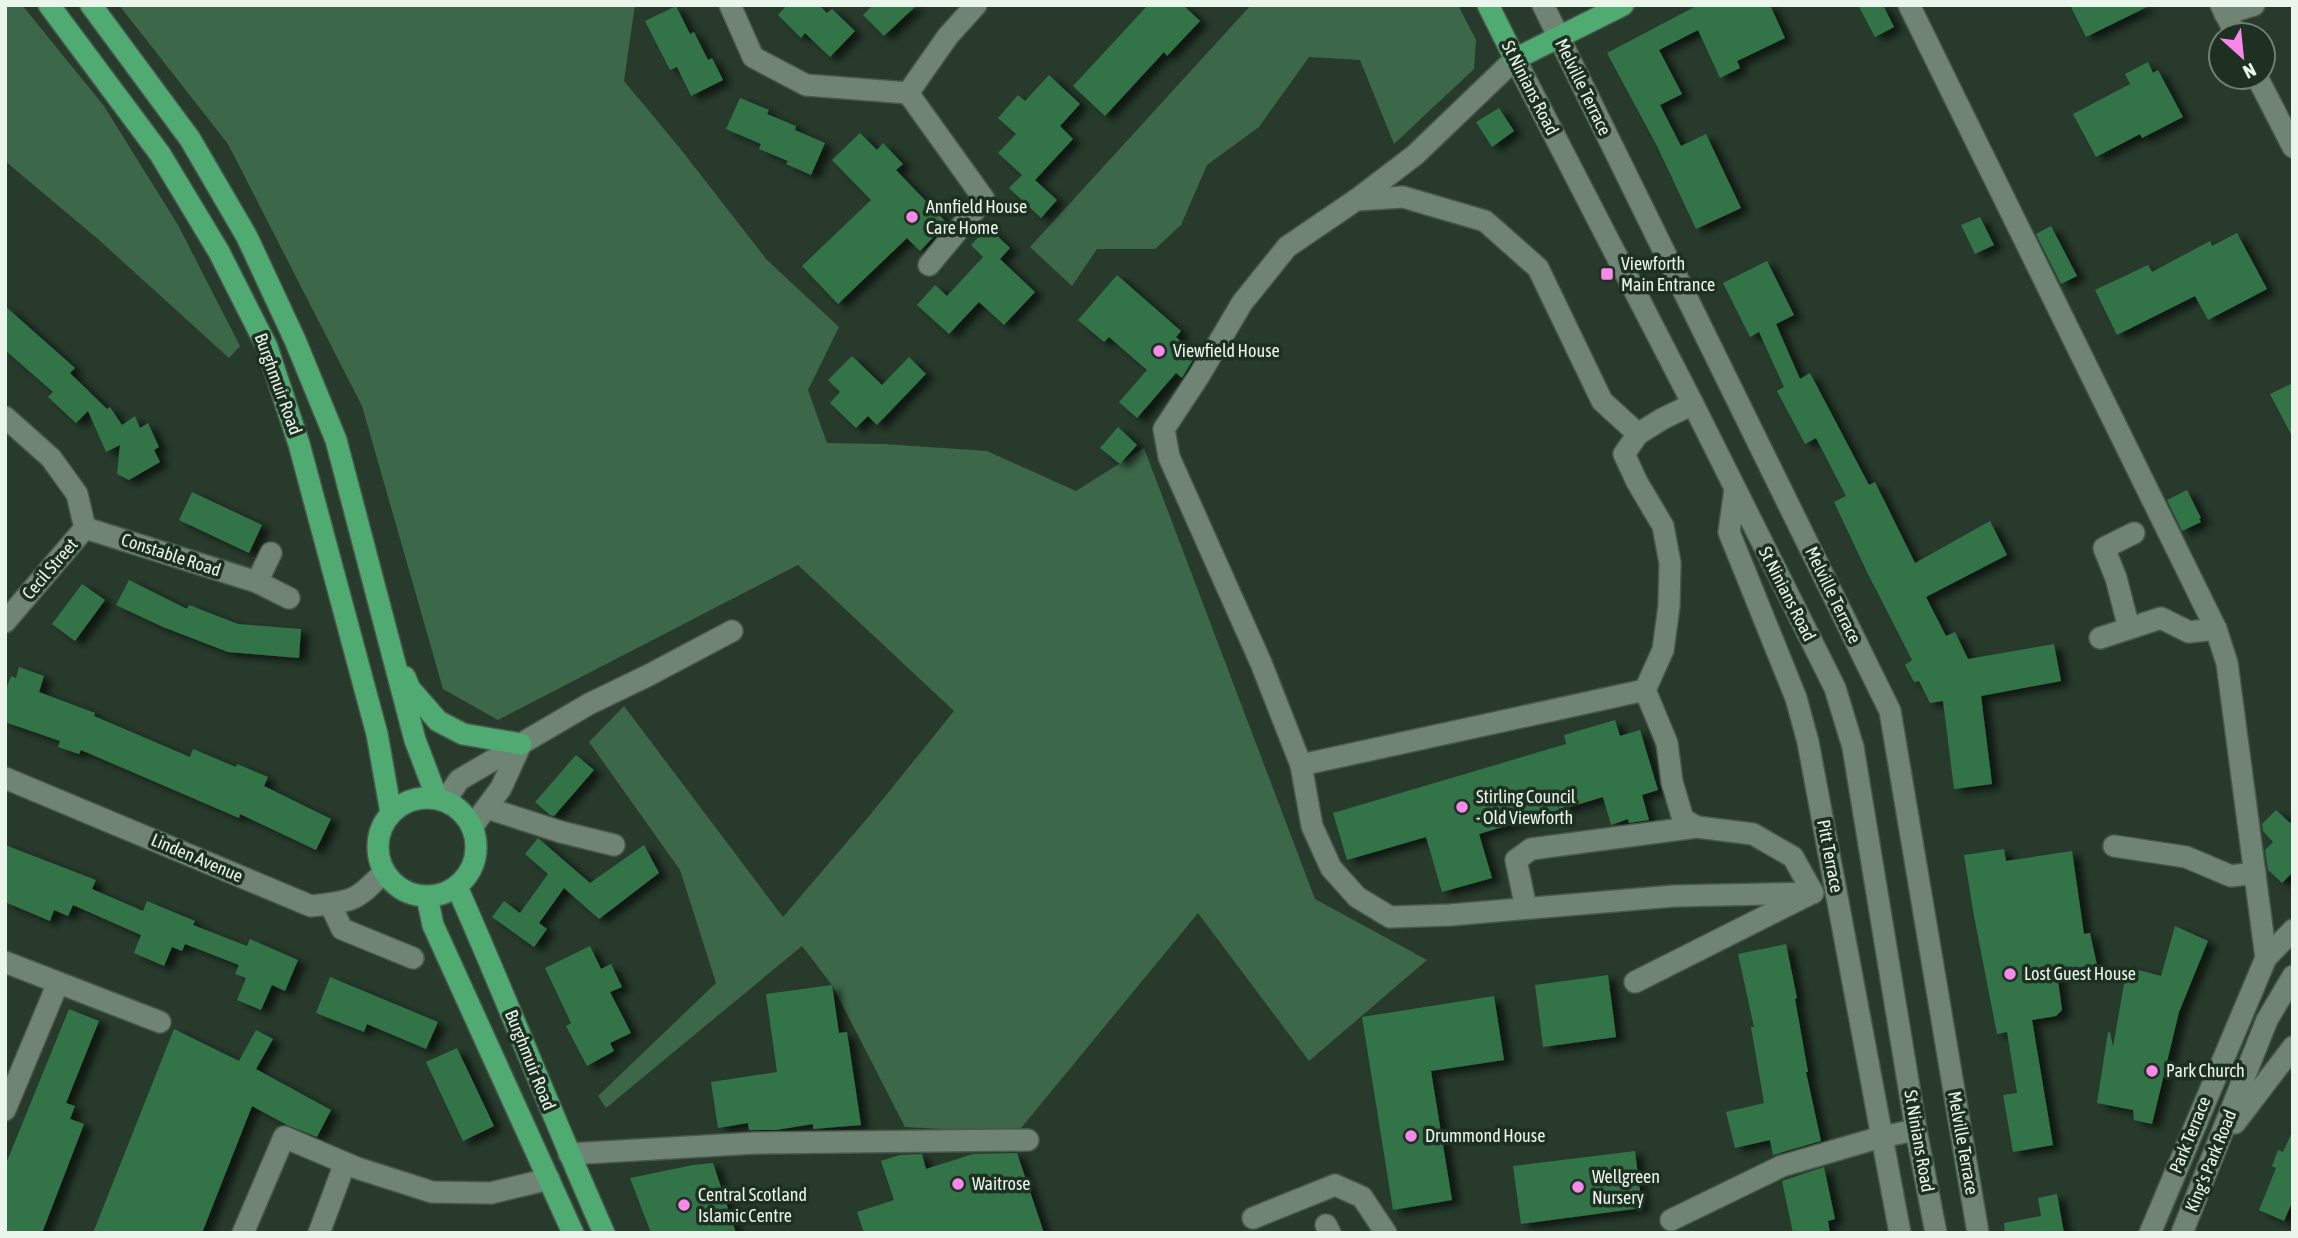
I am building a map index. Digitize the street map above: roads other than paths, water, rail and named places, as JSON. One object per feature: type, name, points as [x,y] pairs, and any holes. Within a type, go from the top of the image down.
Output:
[{"type":"main road","name":"Burghmuir Road","points":[[49,5],[160,154],[219,252],[267,347],[299,443],[377,734],[391,813]]},
{"type":"main road","name":"Burghmuir Road","points":[[91,5],[190,139],[247,237],[295,340],[335,440],[415,740],[441,799]]},
{"type":"main road","name":"St Ninians Road","points":[[1488,5],[1515,59]]},
{"type":"main road","points":[[1515,59],[1623,5]]},
{"type":"main road","points":[[390,643],[410,689],[438,720],[463,734],[521,744]]},
{"type":"main road","points":[[420,798],[441,799],[458,808],[472,827],[477,848],[475,863],[468,876],[457,887],[443,894],[427,897],[410,894],[395,885],[384,872],[378,857],[382,826],[391,813],[405,803],[420,798]]},
{"type":"main road","name":"Burghmuir Road","points":[[457,887],[604,1233]]},
{"type":"main road","name":"Burghmuir Road","points":[[427,897],[433,925],[573,1233]]},
{"type":"street","points":[[730,5],[753,57],[806,85],[908,93],[985,199],[929,265]]},
{"type":"street","points":[[908,93],[948,36],[976,5]]},
{"type":"street","name":"Melville Terrace","points":[[1543,5],[1891,711],[1978,1233]]},
{"type":"street","points":[[1909,5],[2216,629],[2227,663],[2266,958]]},
{"type":"street","points":[[2223,10],[2254,5]]},
{"type":"street","points":[[1515,59],[1415,155],[1356,200],[1287,247],[1242,303],[1164,429],[1169,457],[1261,663],[1301,765],[1312,826],[1331,867],[1357,897],[1390,916],[1450,915],[1674,896],[1813,893]]},
{"type":"street","name":"St Ninians Road","points":[[1515,59],[1693,404],[1835,688],[1853,747],[1916,1130],[1936,1233]]},
{"type":"street","points":[[2264,91],[2293,147]]},
{"type":"street","points":[[1356,200],[1403,197],[1485,221],[1538,268],[1602,401],[1638,434]]},
{"type":"street","points":[[1693,404],[1638,434],[1624,454],[1663,526],[1670,563],[1669,606],[1662,650],[1645,690],[1667,743],[1672,782],[1683,819],[1697,827]]},
{"type":"street","name":"Cecil Street","points":[[5,417],[51,457],[77,494],[85,528],[5,622]]},
{"type":"street","name":"Pitt Terrace","points":[[1735,489],[1729,532],[1796,698],[1808,742],[1900,1233]]},
{"type":"street","name":"Constable Road","points":[[85,528],[257,582],[289,598]]},
{"type":"street","points":[[2129,628],[2105,548],[2134,533]]},
{"type":"street","points":[[257,582],[271,553]]},
{"type":"street","points":[[2100,638],[2161,618],[2189,632],[2216,629]]},
{"type":"street","points":[[441,799],[459,780],[589,704],[649,676],[732,631]]},
{"type":"street","points":[[1301,765],[1645,690]]},
{"type":"street","points":[[472,827],[501,788],[521,744]]},
{"type":"street","name":"Linden Avenue","points":[[5,778],[311,906],[348,902],[364,893],[384,872]]},
{"type":"street","points":[[486,808],[561,832],[614,845]]},
{"type":"street","points":[[1526,908],[1516,860],[1531,849],[1697,827],[1753,834],[1793,857],[1813,893]]},
{"type":"street","points":[[2114,846],[2186,857],[2231,876],[2255,873]]},
{"type":"street","points":[[1635,982],[1813,893]]},
{"type":"street","points":[[330,904],[342,929],[413,958]]},
{"type":"street","name":"Park Terrace","points":[[2150,1233],[2266,958],[2293,930]]},
{"type":"street","points":[[5,962],[160,1022]]},
{"type":"street","name":"King's Park Road","points":[[2182,1233],[2267,1020],[2293,976]]},
{"type":"street","points":[[5,1110],[58,983]]},
{"type":"street","points":[[2217,1146],[2293,1046]]},
{"type":"street","points":[[1671,1220],[1782,1166],[1881,1137],[1916,1130]]},
{"type":"street","points":[[243,1233],[284,1137],[345,1163],[432,1192],[491,1193],[549,1179]]},
{"type":"street","points":[[569,1154],[756,1143],[1027,1140]]},
{"type":"street","points":[[319,1233],[345,1163]]},
{"type":"street","points":[[1253,1218],[1335,1185],[1362,1197],[1386,1233]]},
{"type":"place","name":"Annfield House Care Home","points":[[912,217]]},
{"type":"place","name":"Viewforth Main Entrance","points":[[1607,274]]},
{"type":"place","name":"Viewfield House","points":[[1159,351]]},
{"type":"place","name":"Stirling Council - Old Viewforth","points":[[1462,807]]},
{"type":"place","name":"Lost Guest House","points":[[2010,974]]},
{"type":"place","name":"Park Church","points":[[2152,1071]]},
{"type":"place","name":"Drummond House","points":[[1411,1136]]},
{"type":"place","name":"Waitrose","points":[[958,1184]]},
{"type":"place","name":"Wellgreen Nursery","points":[[1578,1187]]},
{"type":"place","name":"Central Scotland Islamic Centre","points":[[684,1205]]}]
